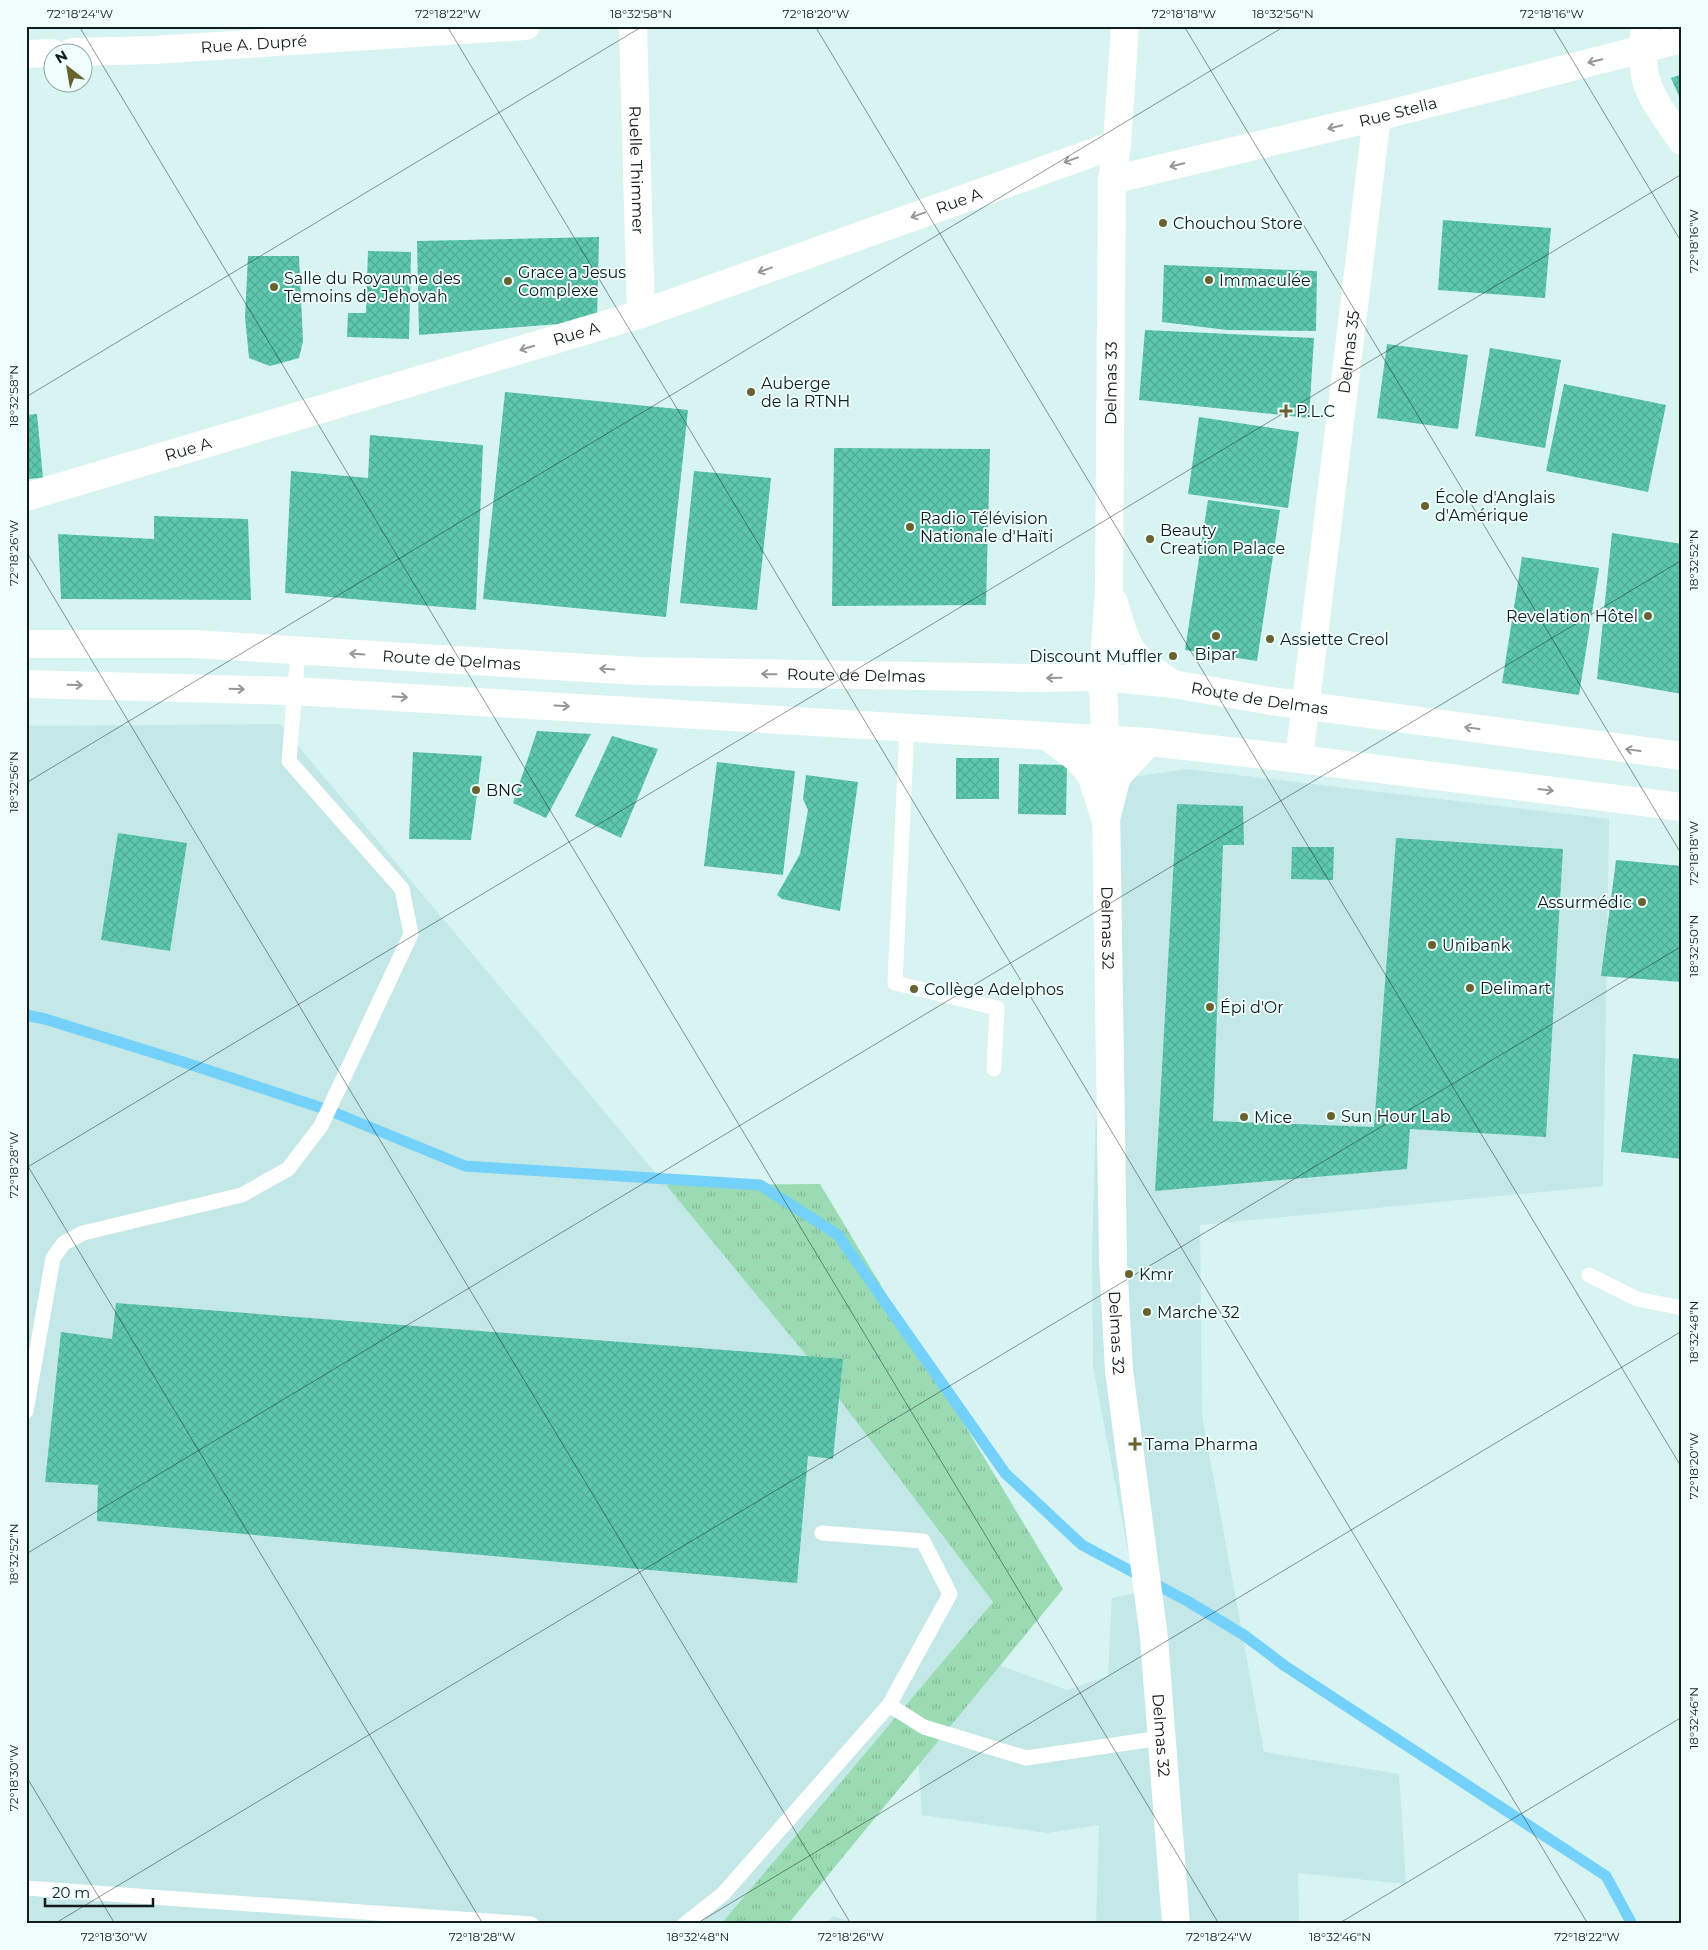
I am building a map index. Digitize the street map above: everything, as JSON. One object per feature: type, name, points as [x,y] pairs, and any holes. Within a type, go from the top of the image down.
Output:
[{"type":"street","name":"Rue A. Dupré","points":[[92,52],[154,50],[526,26]]},
{"type":"street","name":"Ruelle Thimmer","points":[[633,26],[641,314]]},
{"type":"street","name":"Delmas 33","points":[[1105,739],[1103,677],[1109,589],[1112,180],[1125,26]]},
{"type":"street","name":"Rue Stella","points":[[1112,180],[1377,118],[1644,38],[1682,40]]},
{"type":"street","points":[[1644,38],[1643,70],[1647,87],[1682,141]]},
{"type":"street","points":[[26,54],[42,53]]},
{"type":"street","name":"Delmas 35","points":[[1299,759],[1377,118]]},
{"type":"street","name":"Rue A","points":[[26,497],[641,314],[1116,144]]},
{"type":"street","points":[[1109,589],[1124,635],[1132,650],[1142,661],[1174,684]]},
{"type":"street","name":"Route de Delmas","points":[[26,644],[194,644],[637,671],[1031,678],[1103,677],[1174,684],[1271,701],[1682,756]]},
{"type":"street","points":[[26,684],[294,691],[907,726],[1150,742],[1682,807]]},
{"type":"street","points":[[1047,736],[1078,760],[1091,776],[1106,821]]},
{"type":"street","name":"Delmas 32","points":[[1105,739],[1113,1261],[1119,1370],[1154,1638],[1176,1924]]},
{"type":"street","points":[[1106,821],[1116,780],[1120,773],[1150,742]]},
{"type":"lane","points":[[26,1411],[53,1258],[64,1243],[82,1233],[242,1195],[288,1169],[321,1126],[341,1087],[411,934],[402,889],[289,762],[298,650]]},
{"type":"lane","points":[[907,726],[895,983],[997,1008],[994,1069]]},
{"type":"lane","points":[[1588,1275],[1637,1299],[1682,1308]]},
{"type":"lane","points":[[685,1924],[723,1894],[889,1705],[950,1594],[923,1541],[822,1533]]},
{"type":"lane","points":[[889,1705],[924,1726],[1026,1758],[1161,1738]]},
{"type":"lane","points":[[26,1888],[531,1924]]},
{"type":"shaded area","points":[[280,724],[787,1330],[993,1602],[721,1924],[26,1924],[26,726]]},
{"type":"shaded area","name":"Marche 32","points":[[1186,769],[1609,819],[1603,1186],[1200,1225],[1202,1415],[1264,1752],[1399,1774],[1406,1884],[1298,1873],[1299,1924],[1096,1924],[1099,1825],[1047,1833],[922,1815],[918,1751],[983,1659],[1067,1690],[1108,1676],[1112,1598],[1136,1593],[1093,1366],[1092,1257],[1098,1037],[1097,860],[1127,778]]},
{"type":"shaded area","points":[[834,1916],[856,1924],[825,1924]]},
{"type":"green space","points":[[820,1184],[1063,1589],[788,1924],[721,1924],[993,1602],[802,1350],[666,1185]]},
{"type":"building","points":[[1682,74],[1682,103],[1671,78]]},
{"type":"building","points":[[1443,220],[1551,228],[1545,298],[1438,290]]},
{"type":"building","name":"Grace a Jesus Complexe","points":[[599,237],[597,321],[419,335],[417,241]]},
{"type":"building","points":[[368,251],[411,252],[409,339],[347,337],[348,313],[366,313]]},
{"type":"building","name":"Salle du Royaume des Temoins de Jehovah","points":[[248,256],[299,256],[303,341],[299,358],[270,366],[249,358],[245,317]]},
{"type":"building","points":[[1164,265],[1317,271],[1316,331],[1227,330],[1162,322]]},
{"type":"building","points":[[1145,330],[1314,338],[1309,418],[1139,400]]},
{"type":"building","points":[[1387,344],[1468,355],[1458,429],[1377,418]]},
{"type":"building","points":[[1490,348],[1561,360],[1545,448],[1475,436]]},
{"type":"building","points":[[1564,384],[1666,405],[1648,492],[1546,471]]},
{"type":"building","points":[[505,392],[688,410],[666,617],[483,599]]},
{"type":"building","points":[[37,414],[43,478],[26,479],[26,415]]},
{"type":"building","points":[[1199,417],[1299,432],[1288,508],[1188,494]]},
{"type":"building","points":[[370,435],[483,445],[476,610],[285,593],[291,471],[368,478]]},
{"type":"building","name":"Radio Télévision Nationale d'Haïti","points":[[834,448],[990,449],[986,605],[832,606]]},
{"type":"building","points":[[694,471],[771,478],[757,610],[680,603]]},
{"type":"building","points":[[1208,500],[1280,510],[1257,661],[1185,650]]},
{"type":"building","points":[[154,516],[248,519],[251,600],[61,599],[58,534],[154,539]]},
{"type":"building","points":[[1612,533],[1682,544],[1682,694],[1597,679]]},
{"type":"building","points":[[1522,557],[1599,568],[1579,695],[1502,683]]},
{"type":"building","points":[[537,731],[591,734],[546,818],[513,803]]},
{"type":"building","points":[[612,736],[658,749],[621,838],[575,816]]},
{"type":"building","points":[[413,752],[482,756],[471,840],[409,839]]},
{"type":"building","points":[[956,758],[999,758],[999,799],[956,799]]},
{"type":"building","points":[[717,762],[795,771],[783,875],[704,866]]},
{"type":"building","points":[[1019,764],[1067,765],[1066,815],[1018,814]]},
{"type":"building","points":[[806,775],[858,782],[840,911],[782,899],[777,895],[800,854],[808,810],[803,799]]},
{"type":"building","name":"Delimart","points":[[1177,804],[1243,806],[1244,845],[1223,845],[1213,1121],[1374,1127],[1396,838],[1563,849],[1546,1137],[1410,1129],[1407,1169],[1155,1191]]},
{"type":"building","points":[[118,833],[187,843],[170,951],[101,940]]},
{"type":"building","points":[[1292,847],[1334,847],[1333,880],[1291,879]]},
{"type":"building","points":[[1616,860],[1682,866],[1682,982],[1601,976]]},
{"type":"building","points":[[1633,1054],[1682,1059],[1682,1159],[1621,1152]]},
{"type":"building","points":[[116,1303],[843,1359],[833,1459],[808,1456],[797,1583],[97,1521],[98,1485],[45,1482],[61,1332],[112,1339]]},
{"type":"waterway","points":[[26,1015],[45,1019],[177,1060],[328,1110],[465,1166],[760,1185],[838,1235],[1005,1473],[1082,1545],[1189,1602],[1244,1635],[1285,1666],[1606,1876],[1632,1924]]},
{"type":"place","name":"Chouchou Store","points":[[1163,223]]},
{"type":"place","name":"Immaculée","points":[[1209,280]]},
{"type":"place","name":"Grace a Jesus Complexe","points":[[508,281]]},
{"type":"place","name":"Salle du Royaume des Temoins de Jehovah","points":[[274,287]]},
{"type":"place","name":"Auberge de la RTNH","points":[[751,392]]},
{"type":"place","name":"P.L.C","points":[[1286,411]]},
{"type":"place","name":"École d'Anglais d'Amérique","points":[[1425,506]]},
{"type":"place","name":"Radio Télévision Nationale d'Haïti","points":[[910,527]]},
{"type":"place","name":"Beauty Creation Palace","points":[[1150,539]]},
{"type":"place","name":"Revelation Hôtel","points":[[1648,616]]},
{"type":"place","name":"Bipar","points":[[1216,636]]},
{"type":"place","name":"Assiette Creol","points":[[1270,639]]},
{"type":"place","name":"Discount Muffler","points":[[1173,656]]},
{"type":"place","name":"BNC","points":[[476,790]]},
{"type":"place","name":"Assurmédic","points":[[1642,902]]},
{"type":"place","name":"Unibank","points":[[1432,945]]},
{"type":"place","name":"Delimart","points":[[1470,988]]},
{"type":"place","name":"Collège Adelphos","points":[[914,989]]},
{"type":"place","name":"Épi d'Or","points":[[1210,1007]]},
{"type":"place","name":"Sun Hour Lab","points":[[1331,1116]]},
{"type":"place","name":"Mice","points":[[1244,1117]]},
{"type":"place","name":"Kmr","points":[[1129,1274]]},
{"type":"place","name":"Marche 32","points":[[1147,1312]]},
{"type":"place","name":"Tama Pharma","points":[[1135,1444]]}]
